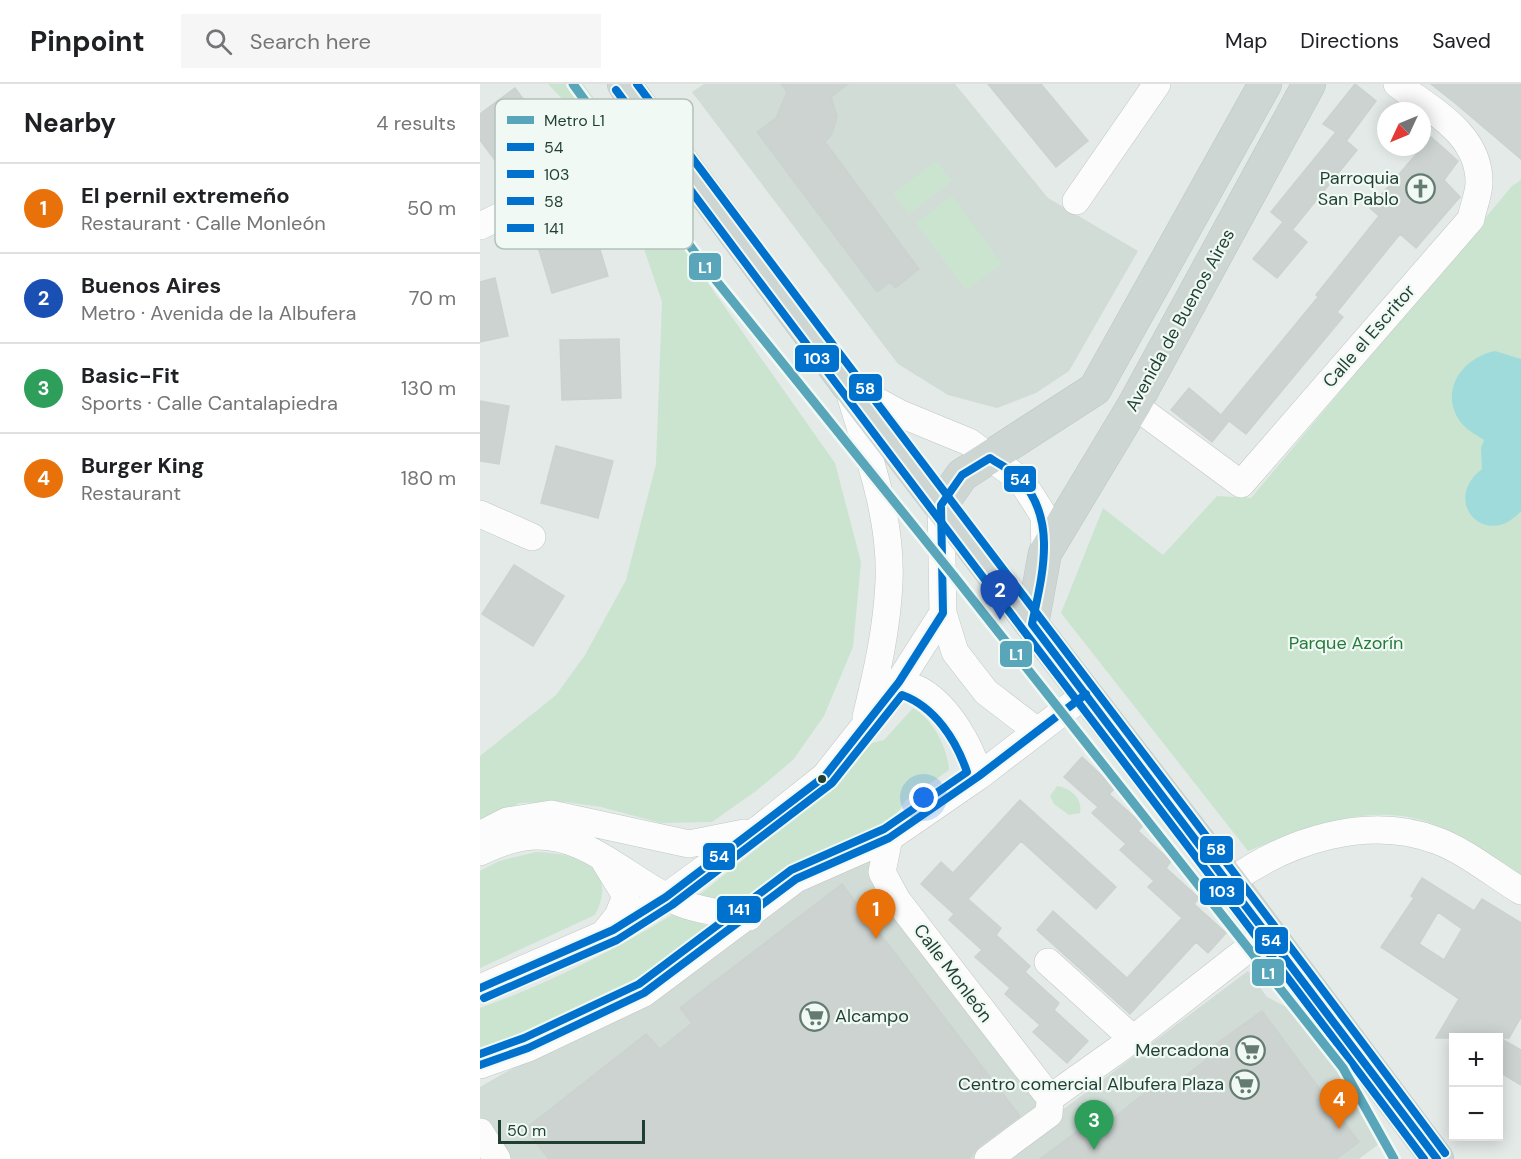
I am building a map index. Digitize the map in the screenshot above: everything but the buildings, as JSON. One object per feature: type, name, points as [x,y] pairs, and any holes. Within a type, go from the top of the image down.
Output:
[{"type":"main road","points":[[624,84],[635,99]]},
{"type":"main road","points":[[940,505],[962,475],[1095,389],[1265,84]]},
{"type":"main road","name":"Avenida de Buenos Aires","points":[[1032,624],[1045,553],[1134,405],[1309,84]]},
{"type":"main road","points":[[693,177],[846,384],[1230,882],[1437,1159]]},
{"type":"street","points":[[1076,201],[1158,84]]},
{"type":"street","name":"Calle el Escritor","points":[[1134,405],[1240,484],[1471,219],[1479,184],[1476,160],[1460,132],[1397,84]]},
{"type":"street","points":[[480,226],[495,219]]},
{"type":"street","name":"Avenida de Buenos Aires","points":[[846,384],[901,414],[969,442],[1021,480],[1044,516],[1045,553]]},
{"type":"street","points":[[846,384],[884,513],[890,580],[884,632],[864,727]]},
{"type":"street","points":[[940,505],[943,613],[955,652],[980,684],[1015,716],[1036,730]]},
{"type":"street","points":[[480,514],[532,537]]},
{"type":"street","points":[[480,988],[603,934],[666,897],[760,828],[825,776],[899,682],[943,613]]},
{"type":"street","points":[[899,682],[922,691],[945,713],[972,750],[979,776]]},
{"type":"street","points":[[480,1065],[528,1048],[644,993],[749,917],[796,879],[889,838],[979,776],[1036,730],[1086,694]]},
{"type":"street","points":[[480,835],[507,821],[551,814],[689,844],[726,839],[760,828]]},
{"type":"street","points":[[1230,882],[1251,867],[1296,846],[1348,832],[1399,829],[1440,841],[1521,891]]},
{"type":"street","points":[[480,852],[524,837],[561,837],[600,854],[666,897],[693,909],[749,917]]},
{"type":"street","name":"Calle Monleón","points":[[889,838],[882,872],[897,900],[1050,1098]]},
{"type":"street","points":[[600,854],[626,896],[618,916],[603,934]]},
{"type":"street","points":[[989,1159],[1049,1114],[1050,1098],[1133,1039],[1268,933]]},
{"type":"street","points":[[1048,962],[1133,1039]]},
{"type":"street","points":[[1021,1159],[1018,1148],[1028,1130]]},
{"type":"street","points":[[480,1132],[497,1159]]},
{"type":"shaded area","points":[[704,84],[955,84],[1048,198],[1138,251],[1069,371],[1036,393],[997,408],[948,395],[898,364],[692,92]]},
{"type":"shaded area","points":[[889,838],[882,872],[1061,1111],[1248,971],[1267,997],[1290,1009],[1388,1137],[1359,1159],[497,1159],[480,1132],[480,1087],[644,993],[749,917]]},
{"type":"green space","points":[[548,84],[583,84],[594,99],[562,99]]},
{"type":"green space","points":[[936,161],[952,181],[909,214],[893,194]]},
{"type":"green space","name":"Parque Azorín","points":[[1521,180],[1521,875],[1449,831],[1414,818],[1390,815],[1341,819],[1293,833],[1248,851],[1061,613],[1103,508],[1163,555],[1217,496],[1251,498],[1512,186]]},
{"type":"green space","points":[[952,196],[1002,264],[966,290],[916,223]]},
{"type":"green space","points":[[644,249],[688,249],[691,259],[835,463],[861,562],[853,647],[824,716],[793,760],[756,791],[712,822],[661,823],[601,807],[566,802],[519,803],[480,826],[480,756],[556,695],[585,655],[626,580],[656,464],[662,302]]},
{"type":"green space","points":[[913,708],[927,719],[938,735],[946,753],[949,770],[905,801],[895,817],[752,896],[727,902],[699,895],[818,800],[872,743],[884,740]]},
{"type":"green space","points":[[1057,786],[1075,795],[1080,803],[1080,813],[1069,815],[1054,804],[1050,796]]},
{"type":"green space","points":[[536,852],[579,860],[598,874],[602,885],[601,899],[595,915],[480,968],[480,871],[499,861]]},
{"type":"green space","points":[[672,915],[716,928],[602,998],[542,1028],[480,1052],[480,1008],[578,966]]},
{"type":"water","points":[[1495,351],[1521,359],[1521,511],[1508,522],[1494,526],[1482,524],[1473,517],[1467,507],[1465,495],[1470,482],[1482,469],[1481,448],[1484,440],[1467,429],[1459,420],[1452,397],[1453,386],[1465,367],[1484,354]]},
{"type":"metro line","name":"L1","points":[[573,84],[584,99]]},
{"type":"metro line","name":"L1","points":[[692,249],[1343,1068],[1394,1159]]},
{"type":"transit line","name":"58","points":[[637,84],[648,99]]},
{"type":"transit line","name":"103","points":[[616,90],[623,99]]},
{"type":"transit line","name":"58","points":[[693,159],[1445,1153]]},
{"type":"transit line","name":"103","points":[[693,193],[1424,1159]]},
{"type":"transit line","name":"54","points":[[480,988],[613,930],[666,897],[825,776],[899,682],[943,613],[941,505],[962,475],[990,458],[1020,479],[1032,495],[1039,512],[1043,530],[1043,568],[1032,624],[1437,1159]]},
{"type":"transit line","name":"54","points":[[480,1065],[528,1048],[644,993],[796,879],[889,838],[979,776],[1086,694]]},
{"type":"transit line","name":"141","points":[[480,1054],[524,1038],[639,984],[791,870],[884,829],[967,772],[957,748],[934,716],[914,700],[902,695],[832,783],[672,905],[617,940],[484,998]]},
{"type":"place","name":"Parroquia San Pablo","points":[[1420,188]]},
{"type":"place","name":"Buenos Aires","points":[[1000,620]]},
{"type":"place","name":"El pernil extremeño","points":[[876,939]]},
{"type":"place","name":"Alcampo","points":[[814,1016]]},
{"type":"place","name":"Mercadona","points":[[1250,1050]]},
{"type":"place","name":"Centro comercial Albufera Plaza","points":[[1245,1084]]},
{"type":"place","name":"Burger King","points":[[1339,1129]]},
{"type":"place","name":"Basic-Fit","points":[[1094,1150]]}]
